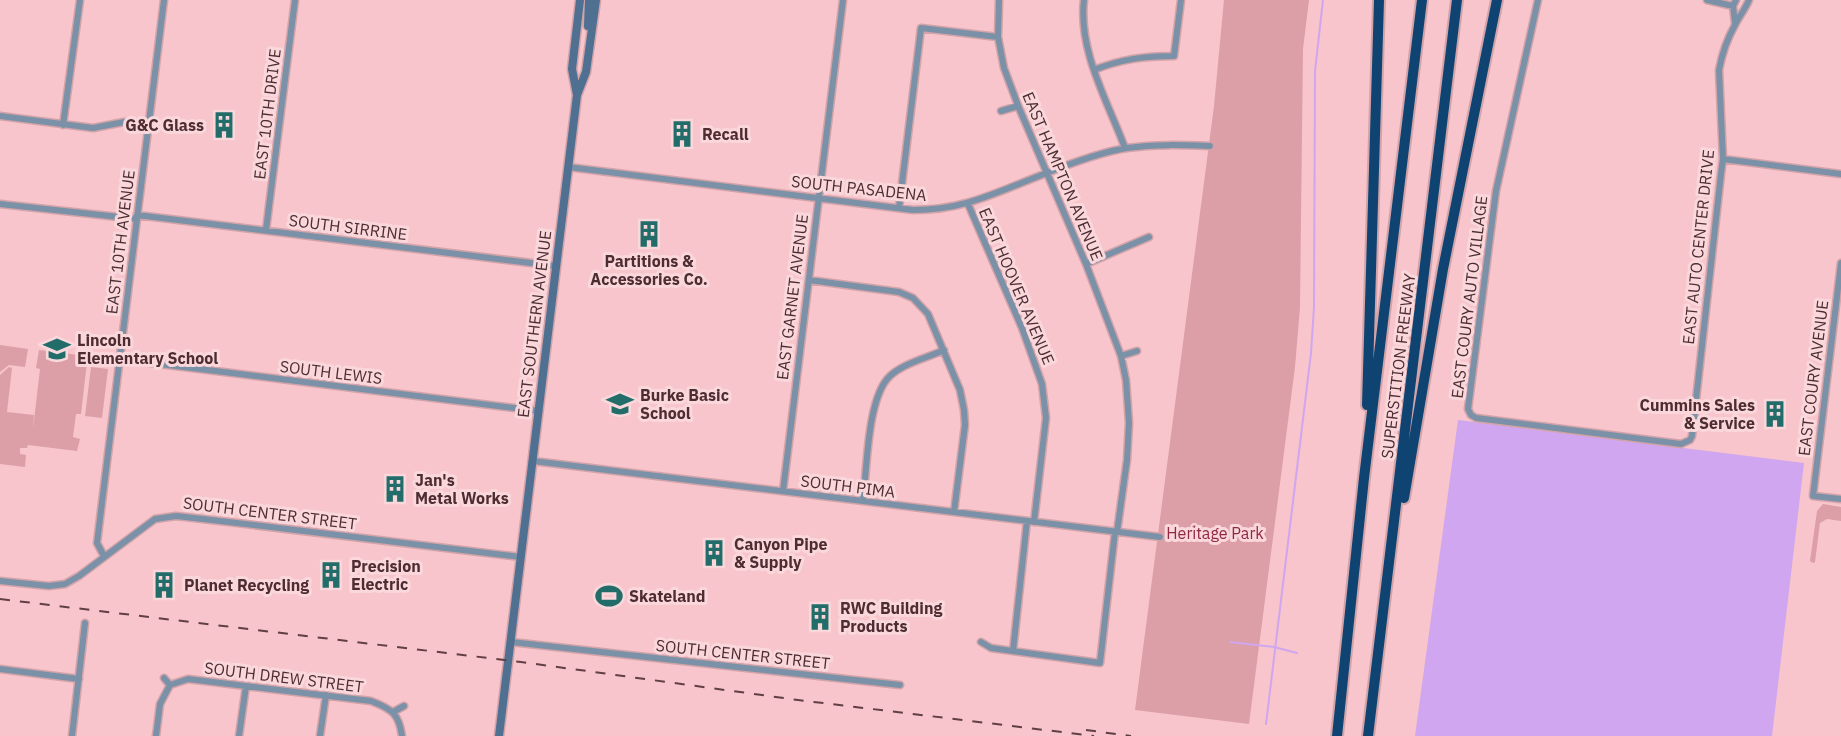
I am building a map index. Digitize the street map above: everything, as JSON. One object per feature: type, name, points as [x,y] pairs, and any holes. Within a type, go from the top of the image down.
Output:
[{"type":"highway","points":[[1364,478],[1379,0]]},
{"type":"highway","name":"SUPERSTITION FREEWAY","points":[[1337,736],[1364,478],[1422,0]]},
{"type":"highway","name":"SUPERSTITION FREEWAY","points":[[1368,736],[1456,0]]},
{"type":"highway","points":[[1382,622],[1443,269],[1497,0]]},
{"type":"main road","name":"EAST SOUTHERN AVENUE","points":[[577,95],[572,69],[580,0]]},
{"type":"main road","points":[[589,0],[587,25],[591,35]]},
{"type":"main road","name":"EAST SOUTHERN AVENUE","points":[[499,736],[577,95],[586,72],[596,0]]},
{"type":"street","points":[[63,124],[80,0]]},
{"type":"street","name":"EAST 10TH AVENUE","points":[[104,556],[97,543],[164,0]]},
{"type":"street","name":"EAST 10TH DRIVE","points":[[266,230],[294,0]]},
{"type":"street","name":"EAST GARNET AVENUE","points":[[783,491],[843,0]]},
{"type":"street","points":[[1084,0],[1083,24],[1086,48],[1125,148]]},
{"type":"street","points":[[1094,70],[1122,60],[1174,56],[1181,0]]},
{"type":"street","name":"EAST COURY AUTO VILLAGE","points":[[1538,0],[1496,191],[1468,409],[1476,418],[1681,444],[1690,440]]},
{"type":"street","points":[[1707,0],[1735,3]]},
{"type":"street","name":"EAST AUTO CENTER DRIVE","points":[[1690,440],[1695,413],[1723,159],[1719,70],[1735,23],[1749,0]]},
{"type":"street","name":"EAST HAMPTON AVENUE","points":[[1000,1],[998,37],[1004,68],[1086,264],[1121,356],[1126,380],[1129,423],[1127,460],[1100,663],[1013,651]]},
{"type":"street","name":"EAST AUTO CENTER DRIVE","points":[[1735,3],[1735,23]]},
{"type":"street","points":[[899,208],[921,28],[998,37]]},
{"type":"street","points":[[1001,111],[1018,106]]},
{"type":"street","points":[[0,116],[93,128],[124,122],[148,124]]},
{"type":"street","name":"SOUTH PASADENA","points":[[568,167],[929,210],[968,204],[1046,173],[1125,148],[1152,145],[1210,146]]},
{"type":"street","points":[[1723,159],[1841,174]]},
{"type":"street","name":"SOUTH SIRRINE","points":[[0,204],[266,230],[556,266]]},
{"type":"street","name":"EAST HOOVER AVENUE","points":[[968,204],[1022,328],[1042,384],[1046,418],[1035,522]]},
{"type":"street","points":[[1086,264],[1149,237]]},
{"type":"street","name":"EAST COURY AVENUE","points":[[1841,263],[1813,496],[1841,499]]},
{"type":"street","points":[[808,280],[890,290],[907,295],[922,305],[928,314],[960,390],[964,410],[965,425],[954,512]]},
{"type":"street","points":[[863,501],[874,410],[879,389],[898,370],[944,350]]},
{"type":"street","points":[[1121,356],[1137,351]]},
{"type":"street","name":"SOUTH LEWIS","points":[[119,359],[539,411]]},
{"type":"street","name":"SOUTH PIMA","points":[[533,461],[1160,537]]},
{"type":"street","name":"SOUTH CENTER STREET","points":[[0,580],[58,586],[79,576],[155,519],[165,516],[521,557]]},
{"type":"street","points":[[981,642],[991,648],[1013,651],[1027,521]]},
{"type":"street","points":[[72,736],[86,624]]},
{"type":"street","name":"SOUTH CENTER STREET","points":[[511,642],[900,685]]},
{"type":"street","points":[[0,669],[79,679]]},
{"type":"street","points":[[156,736],[160,704],[170,685],[164,678]]},
{"type":"street","name":"SOUTH DREW STREET","points":[[170,685],[188,679],[326,694],[371,701],[393,712]]},
{"type":"street","points":[[239,736],[246,686]]},
{"type":"street","points":[[321,736],[326,694]]},
{"type":"street","points":[[402,736],[399,720],[393,712],[404,706]]},
{"type":"green space","name":"Heritage Park","points":[[1224,0],[1309,0],[1303,49],[1300,307],[1295,367],[1249,724],[1135,710],[1214,106]]},
{"type":"green space","points":[[0,345],[28,349],[25,367],[9,365],[0,372]]},
{"type":"green space","points":[[39,350],[79,355],[78,361],[87,362],[81,414],[76,414],[73,437],[80,439],[77,451],[28,445],[27,448],[20,448],[20,454],[26,455],[25,467],[0,464],[0,375],[9,367],[12,368],[7,412],[34,415],[33,429],[40,369],[36,368]]},
{"type":"green space","points":[[91,367],[108,369],[102,418],[85,416]]},
{"type":"green space","points":[[1823,504],[1841,507],[1841,521],[1827,519],[1820,523],[1813,563],[1810,561],[1817,511]]},
{"type":"shaded area","points":[[1458,420],[1804,463],[1772,736],[1415,736]]},
{"type":"waterway","points":[[1266,724],[1311,353],[1314,307],[1315,71],[1323,0]]},
{"type":"waterway","points":[[1230,642],[1274,647],[1297,653]]},
{"type":"railway","points":[[0,599],[521,662],[798,700],[1094,736]]},
{"type":"railway","points":[[1086,730],[1131,736]]},
{"type":"place","name":"G&C Glass","points":[[224,125]]},
{"type":"place","name":"Recall","points":[[682,134]]},
{"type":"place","name":"Partitions & Accessories Co.","points":[[649,234]]},
{"type":"place","name":"Lincoln Elementary School","points":[[57,349]]},
{"type":"place","name":"Burke Basic School","points":[[620,404]]},
{"type":"place","name":"Cummins Sales & Service","points":[[1775,414]]},
{"type":"place","name":"Jan's Metal Works","points":[[395,489]]},
{"type":"place","name":"Canyon Pipe & Supply","points":[[714,553]]},
{"type":"place","name":"Precision Electric","points":[[331,575]]},
{"type":"place","name":"Planet Recycling","points":[[164,585]]},
{"type":"place","name":"Skateland","points":[[609,596]]},
{"type":"place","name":"RWC Building Products","points":[[820,617]]}]
